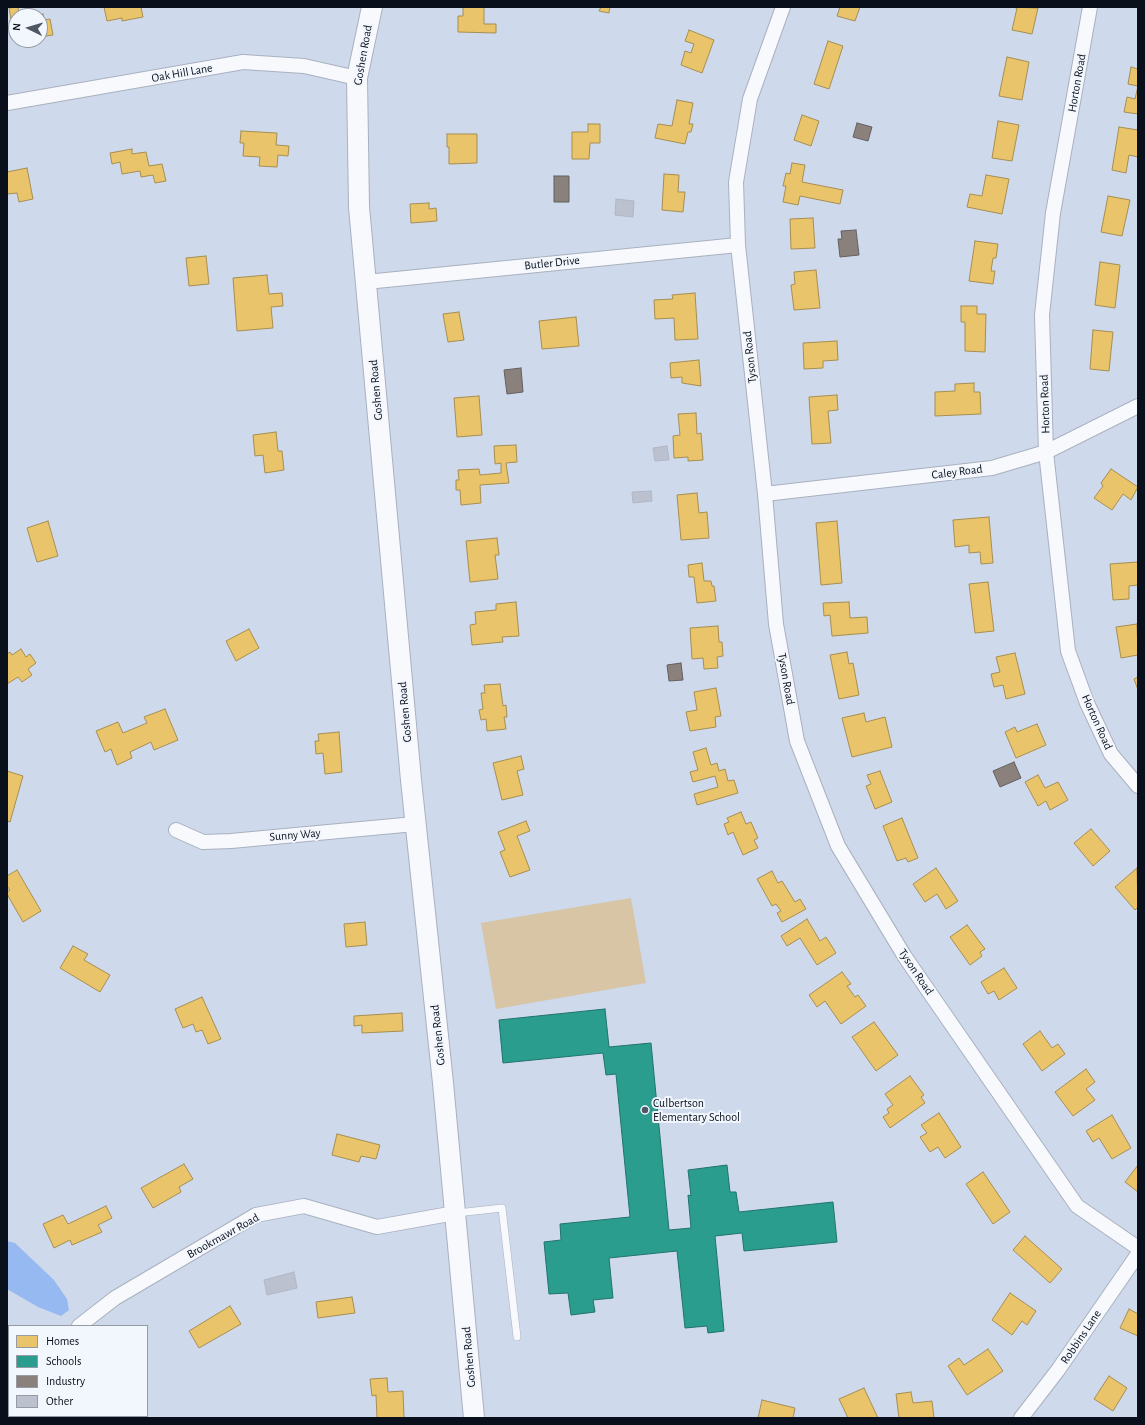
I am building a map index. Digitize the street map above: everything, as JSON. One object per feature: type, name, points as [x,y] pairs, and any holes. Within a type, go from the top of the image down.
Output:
[{"type":"street","name":"Goshen Road","points":[[372,7],[357,78],[359,206],[415,824],[443,1083],[474,1418]]},
{"type":"street","name":"Tyson Road","points":[[784,7],[750,99],[736,182],[738,245],[765,494],[776,624],[797,741],[838,846],[905,957],[1078,1206],[1138,1248]]},
{"type":"street","name":"Horton Road","points":[[1090,7],[1053,214],[1042,315],[1046,452],[1068,651],[1087,704],[1111,754],[1138,786]]},
{"type":"street","name":"Oak Hill Lane","points":[[7,103],[243,62],[304,66],[357,78]]},
{"type":"street","name":"Butler Drive","points":[[366,282],[738,245]]},
{"type":"street","name":"Caley Road","points":[[765,494],[992,468],[1046,452],[1138,406]]},
{"type":"street","name":"Sunny Way","points":[[176,830],[203,842],[231,841],[415,824]]},
{"type":"street","name":"Brookmawr Road","points":[[80,1325],[115,1298],[256,1215],[304,1206],[377,1227],[455,1213]]},
{"type":"street","name":"Robbins Lane","points":[[1021,1418],[1058,1370],[1138,1254]]},
{"type":"lane","points":[[455,1213],[502,1208],[517,1337]]},
{"type":"shaded area","points":[[631,898],[646,983],[496,1009],[481,923]]},
{"type":"water","points":[[7,1241],[15,1243],[54,1280],[67,1299],[69,1310],[61,1316],[38,1307],[7,1289]]},
{"type":"building: Homes","points":[[104,7],[141,7],[143,17],[122,21],[122,18],[107,21]]},
{"type":"building: Homes","points":[[463,7],[484,7],[484,24],[496,24],[496,33],[458,32],[458,16],[463,16]]},
{"type":"building: Homes","points":[[601,7],[610,7],[609,13],[599,11]]},
{"type":"building: Homes","points":[[840,7],[860,7],[855,21],[837,16]]},
{"type":"building: Homes","points":[[1010,7],[1038,8],[1032,34],[1012,30],[1017,8]]},
{"type":"building: Homes","points":[[48,19],[50,19],[53,35],[48,36]]},
{"type":"building: Homes","points":[[689,30],[714,40],[702,73],[681,65],[685,51],[691,53],[694,44],[685,41]]},
{"type":"building: Homes","points":[[828,41],[843,46],[829,89],[814,84]]},
{"type":"building: Homes","points":[[1007,57],[1029,62],[1022,100],[999,96]]},
{"type":"building: Homes","points":[[1131,67],[1138,69],[1138,86],[1128,84]]},
{"type":"building: Homes","points":[[1138,86],[1138,114],[1124,112],[1127,97],[1135,99]]},
{"type":"building: Homes","points":[[677,100],[693,103],[689,124],[693,124],[691,132],[688,132],[685,144],[655,138],[658,124],[672,126]]},
{"type":"building: Homes","points":[[802,115],[819,121],[811,146],[794,140]]},
{"type":"building: Homes","points":[[998,121],[1019,125],[1012,161],[992,158]]},
{"type":"building: Homes","points":[[588,124],[600,124],[600,143],[590,143],[589,159],[572,159],[572,132],[588,132]]},
{"type":"building: Homes","points":[[1119,127],[1138,130],[1138,157],[1129,155],[1126,173],[1112,170]]},
{"type":"building: Homes","points":[[241,131],[277,133],[276,145],[289,146],[288,156],[278,155],[277,167],[259,166],[260,157],[243,156],[244,143],[240,143]]},
{"type":"building: Homes","points":[[447,134],[477,134],[477,163],[449,164]]},
{"type":"building: Homes","points":[[132,149],[132,154],[146,152],[149,166],[162,164],[166,181],[155,183],[153,175],[141,177],[140,171],[122,174],[120,162],[112,164],[110,153]]},
{"type":"building: Homes","points":[[792,163],[805,165],[802,182],[843,190],[840,204],[800,196],[798,205],[783,202],[786,186],[783,186],[786,173],[790,174]]},
{"type":"building: Homes","points":[[27,168],[33,199],[19,202],[17,193],[7,194],[7,172]]},
{"type":"building: Homes","points":[[664,174],[679,175],[678,192],[685,192],[683,212],[662,210]]},
{"type":"building: Homes","points":[[986,175],[1009,179],[1002,214],[967,207],[970,194],[982,196]]},
{"type":"building: Homes","points":[[1108,196],[1130,200],[1122,236],[1101,232]]},
{"type":"building: Homes","points":[[429,203],[429,209],[436,208],[437,221],[411,223],[410,204]]},
{"type":"building: Homes","points":[[813,218],[815,248],[791,249],[790,219]]},
{"type":"building: Homes","points":[[975,241],[998,244],[996,258],[993,258],[991,271],[995,271],[993,284],[969,281]]},
{"type":"building: Homes","points":[[206,256],[209,284],[189,286],[186,258]]},
{"type":"building: Homes","points":[[1100,262],[1120,265],[1115,308],[1095,305]]},
{"type":"building: Homes","points":[[816,270],[820,308],[794,310],[791,285],[795,284],[794,272]]},
{"type":"building: Homes","points":[[267,275],[269,294],[282,293],[283,306],[271,307],[273,328],[237,331],[233,278]]},
{"type":"building: Homes","points":[[695,293],[698,339],[675,340],[674,318],[655,319],[654,300],[673,299],[672,295]]},
{"type":"building: Homes","points":[[961,306],[977,306],[977,314],[986,314],[985,352],[965,351],[965,322],[961,322]]},
{"type":"building: Homes","points":[[459,312],[464,340],[448,342],[443,314]]},
{"type":"building: Homes","points":[[576,317],[579,346],[542,349],[539,321]]},
{"type":"building: Homes","points":[[1093,330],[1113,332],[1109,371],[1090,369]]},
{"type":"building: Homes","points":[[837,341],[838,360],[823,361],[823,368],[804,369],[803,343]]},
{"type":"building: Homes","points":[[699,360],[701,386],[682,383],[682,377],[671,378],[670,363]]},
{"type":"building: Homes","points":[[974,383],[974,392],[980,392],[981,414],[935,416],[935,392],[955,391],[955,384]]},
{"type":"building: Homes","points":[[837,395],[838,410],[828,411],[831,443],[812,444],[809,397]]},
{"type":"building: Homes","points":[[479,396],[482,435],[457,437],[454,398]]},
{"type":"building: Homes","points":[[696,413],[697,434],[701,433],[703,460],[688,461],[688,457],[674,458],[673,436],[680,435],[678,414]]},
{"type":"building: Homes","points":[[276,432],[278,451],[282,451],[284,470],[265,473],[263,455],[255,456],[253,435]]},
{"type":"building: Homes","points":[[516,445],[517,462],[506,463],[509,483],[480,485],[481,503],[461,505],[460,490],[456,490],[456,480],[459,480],[458,470],[479,469],[480,475],[501,473],[501,463],[495,464],[494,446]]},
{"type":"building: Homes","points":[[1111,469],[1138,487],[1131,500],[1123,494],[1112,510],[1094,498],[1103,486],[1101,483]]},
{"type":"building: Homes","points":[[697,493],[699,513],[707,512],[709,538],[681,540],[677,495]]},
{"type":"building: Homes","points":[[989,517],[993,563],[981,564],[980,552],[969,553],[969,545],[955,547],[953,520]]},
{"type":"building: Homes","points":[[48,521],[58,556],[37,562],[27,528]]},
{"type":"building: Homes","points":[[837,521],[842,583],[821,585],[816,523]]},
{"type":"building: Homes","points":[[497,538],[499,555],[495,555],[498,579],[470,582],[466,541]]},
{"type":"building: Homes","points":[[1138,562],[1138,585],[1129,586],[1129,599],[1113,600],[1110,564]]},
{"type":"building: Homes","points":[[702,563],[704,581],[711,581],[712,586],[714,586],[716,601],[697,603],[694,577],[689,577],[688,565]]},
{"type":"building: Homes","points":[[988,582],[994,631],[975,633],[969,584]]},
{"type":"building: Homes","points":[[516,602],[519,636],[502,637],[503,642],[472,645],[470,625],[476,624],[475,612],[496,610],[496,604]]},
{"type":"building: Homes","points":[[849,602],[850,618],[867,617],[868,633],[832,636],[830,615],[824,616],[823,603]]},
{"type":"building: Homes","points":[[1137,624],[1138,655],[1121,658],[1116,627]]},
{"type":"building: Homes","points":[[718,626],[719,642],[722,642],[723,656],[717,657],[718,668],[704,669],[703,658],[692,659],[690,628]]},
{"type":"building: Homes","points":[[249,629],[259,648],[236,661],[226,641]]},
{"type":"building: Homes","points":[[21,649],[26,657],[30,654],[36,663],[28,669],[32,675],[22,682],[18,677],[7,684],[7,654],[10,652],[12,655]]},
{"type":"building: Homes","points":[[847,652],[849,664],[853,663],[859,695],[839,699],[830,655]]},
{"type":"building: Homes","points":[[1015,653],[1025,694],[1006,699],[1003,685],[994,687],[991,674],[1000,672],[996,657]]},
{"type":"building: Homes","points":[[1138,677],[1138,690],[1134,679]]},
{"type":"building: Homes","points":[[500,684],[503,706],[506,705],[507,717],[504,717],[506,729],[487,731],[486,719],[481,720],[479,710],[483,709],[481,693],[485,693],[484,685]]},
{"type":"building: Homes","points":[[716,688],[721,716],[715,717],[716,727],[690,731],[686,712],[697,710],[694,692]]},
{"type":"building: Homes","points":[[165,709],[178,740],[154,750],[151,742],[130,752],[132,758],[117,765],[111,749],[105,752],[96,731],[118,722],[123,733],[147,723],[144,717]]},
{"type":"building: Homes","points":[[864,713],[866,722],[885,717],[892,747],[852,757],[842,718]]},
{"type":"building: Homes","points":[[1037,724],[1046,745],[1016,758],[1005,732],[1015,727],[1017,732]]},
{"type":"building: Homes","points":[[339,732],[342,772],[325,774],[323,753],[316,754],[315,741],[319,741],[318,734]]},
{"type":"building: Homes","points":[[706,748],[711,765],[717,763],[719,771],[725,769],[728,781],[734,780],[738,793],[697,805],[694,794],[718,787],[715,776],[693,782],[690,772],[698,770],[693,752]]},
{"type":"building: Homes","points":[[521,756],[524,769],[517,771],[523,795],[502,800],[493,763]]},
{"type":"building: Homes","points":[[7,771],[23,776],[10,822],[7,821]]},
{"type":"building: Homes","points":[[880,771],[892,802],[875,809],[866,786],[871,784],[867,775]]},
{"type":"building: Homes","points":[[1038,775],[1045,788],[1058,782],[1068,800],[1050,810],[1046,801],[1038,806],[1025,782]]},
{"type":"building: Homes","points":[[741,812],[746,824],[751,822],[758,838],[754,840],[758,848],[743,855],[733,832],[728,835],[724,824],[729,822],[727,818]]},
{"type":"building: Homes","points":[[902,818],[918,858],[908,862],[906,858],[897,861],[883,826]]},
{"type":"building: Homes","points":[[526,821],[530,831],[517,836],[530,870],[510,877],[500,852],[505,850],[498,832]]},
{"type":"building: Homes","points":[[1091,829],[1110,851],[1093,866],[1074,843]]},
{"type":"building: Homes","points":[[936,868],[958,901],[946,909],[937,894],[925,902],[913,884]]},
{"type":"building: Homes","points":[[1137,868],[1138,907],[1135,910],[1115,887]]},
{"type":"building: Homes","points":[[17,870],[41,911],[23,922],[7,894],[10,890],[7,886],[7,876]]},
{"type":"building: Homes","points":[[772,871],[778,883],[782,881],[795,902],[800,899],[806,909],[782,922],[777,913],[781,911],[776,904],[772,906],[757,879]]},
{"type":"building: Homes","points":[[807,919],[820,941],[826,937],[836,953],[817,965],[800,938],[787,946],[781,936]]},
{"type":"building: Homes","points":[[365,922],[367,945],[346,947],[344,924]]},
{"type":"building: Homes","points":[[967,925],[985,949],[980,952],[982,956],[970,965],[950,937]]},
{"type":"building: Homes","points":[[73,946],[88,954],[84,960],[110,975],[100,992],[60,968]]},
{"type":"building: Homes","points":[[1004,968],[1017,988],[999,1000],[994,991],[988,994],[981,982]]},
{"type":"building: Homes","points":[[842,972],[851,984],[847,986],[855,997],[858,995],[866,1006],[841,1024],[825,1001],[817,1007],[809,995]]},
{"type":"building: Homes","points":[[202,997],[221,1039],[208,1044],[202,1030],[196,1032],[193,1024],[183,1028],[175,1009]]},
{"type":"building: Homes","points":[[402,1013],[403,1031],[362,1033],[362,1025],[354,1026],[354,1016]]},
{"type":"building: Homes","points":[[874,1022],[898,1055],[876,1071],[852,1037]]},
{"type":"building: Homes","points":[[1040,1031],[1052,1048],[1058,1044],[1065,1054],[1042,1071],[1023,1044]]},
{"type":"building: Homes","points":[[1086,1069],[1095,1082],[1086,1089],[1095,1100],[1073,1116],[1055,1092]]},
{"type":"building: Homes","points":[[910,1076],[924,1095],[921,1097],[925,1103],[890,1128],[883,1117],[889,1113],[887,1109],[893,1105],[885,1094]]},
{"type":"building: Homes","points":[[939,1113],[961,1147],[945,1158],[938,1147],[930,1152],[920,1137],[927,1133],[921,1125]]},
{"type":"building: Homes","points":[[1112,1115],[1131,1148],[1112,1159],[1099,1138],[1093,1142],[1086,1131]]},
{"type":"building: Homes","points":[[337,1134],[380,1145],[376,1159],[361,1156],[359,1162],[332,1155]]},
{"type":"building: Homes","points":[[184,1164],[193,1179],[179,1187],[181,1192],[153,1208],[141,1188]]},
{"type":"building: Homes","points":[[1138,1165],[1138,1192],[1125,1182]]},
{"type":"building: Homes","points":[[983,1172],[1010,1212],[993,1224],[966,1184]]},
{"type":"building: Homes","points":[[106,1206],[112,1218],[98,1225],[102,1232],[72,1245],[70,1240],[54,1248],[43,1224],[63,1215],[68,1224]]},
{"type":"building: Homes","points":[[1025,1236],[1062,1269],[1050,1283],[1013,1250]]},
{"type":"building: Homes","points":[[1010,1293],[1036,1311],[1027,1325],[1022,1321],[1012,1335],[992,1320]]},
{"type":"building: Homes","points":[[352,1297],[355,1313],[318,1318],[316,1302]]},
{"type":"building: Homes","points":[[230,1306],[241,1324],[199,1348],[189,1331]]},
{"type":"building: Homes","points":[[1129,1309],[1138,1314],[1138,1336],[1120,1328]]},
{"type":"building: Homes","points":[[988,1349],[1003,1371],[967,1395],[948,1366],[959,1358],[964,1365]]},
{"type":"building: Homes","points":[[1109,1376],[1127,1388],[1113,1411],[1094,1399]]},
{"type":"building: Homes","points":[[387,1378],[388,1392],[403,1391],[404,1418],[377,1418],[376,1395],[372,1396],[370,1379]]},
{"type":"building: Homes","points":[[864,1388],[878,1418],[848,1418],[839,1399]]},
{"type":"building: Homes","points":[[911,1392],[913,1403],[932,1401],[934,1418],[899,1418],[896,1394]]},
{"type":"building: Homes","points":[[762,1400],[795,1408],[793,1418],[758,1418]]},
{"type":"building: Schools","points":[[605,1009],[609,1047],[651,1043],[669,1230],[691,1228],[688,1195],[691,1196],[688,1170],[727,1165],[730,1192],[736,1192],[739,1212],[833,1202],[837,1242],[744,1251],[742,1233],[715,1236],[724,1331],[708,1333],[707,1326],[685,1328],[677,1251],[609,1258],[613,1298],[593,1300],[595,1312],[571,1315],[568,1293],[549,1294],[544,1242],[561,1240],[560,1224],[630,1217],[616,1074],[606,1075],[603,1053],[503,1063],[499,1020]]},
{"type":"building: Industry","points":[[857,123],[872,127],[868,141],[853,137]]},
{"type":"building: Industry","points":[[554,176],[569,176],[569,202],[554,202]]},
{"type":"building: Industry","points":[[856,230],[859,255],[840,257],[838,239],[842,239],[841,231]]},
{"type":"building: Industry","points":[[521,368],[523,392],[507,394],[504,370]]},
{"type":"building: Industry","points":[[681,663],[683,680],[669,681],[667,665]]},
{"type":"building: Industry","points":[[1014,762],[1021,778],[1000,787],[993,771]]},
{"type":"building: Other","points":[[616,199],[634,201],[633,217],[615,215]]},
{"type":"building: Other","points":[[667,446],[669,460],[655,461],[653,448]]},
{"type":"building: Other","points":[[651,491],[652,501],[633,503],[632,492]]},
{"type":"building: Other","points":[[294,1272],[297,1288],[267,1295],[264,1280]]},
{"type":"place","name":"Culbertson Elementary School","points":[[645,1110]]}]
